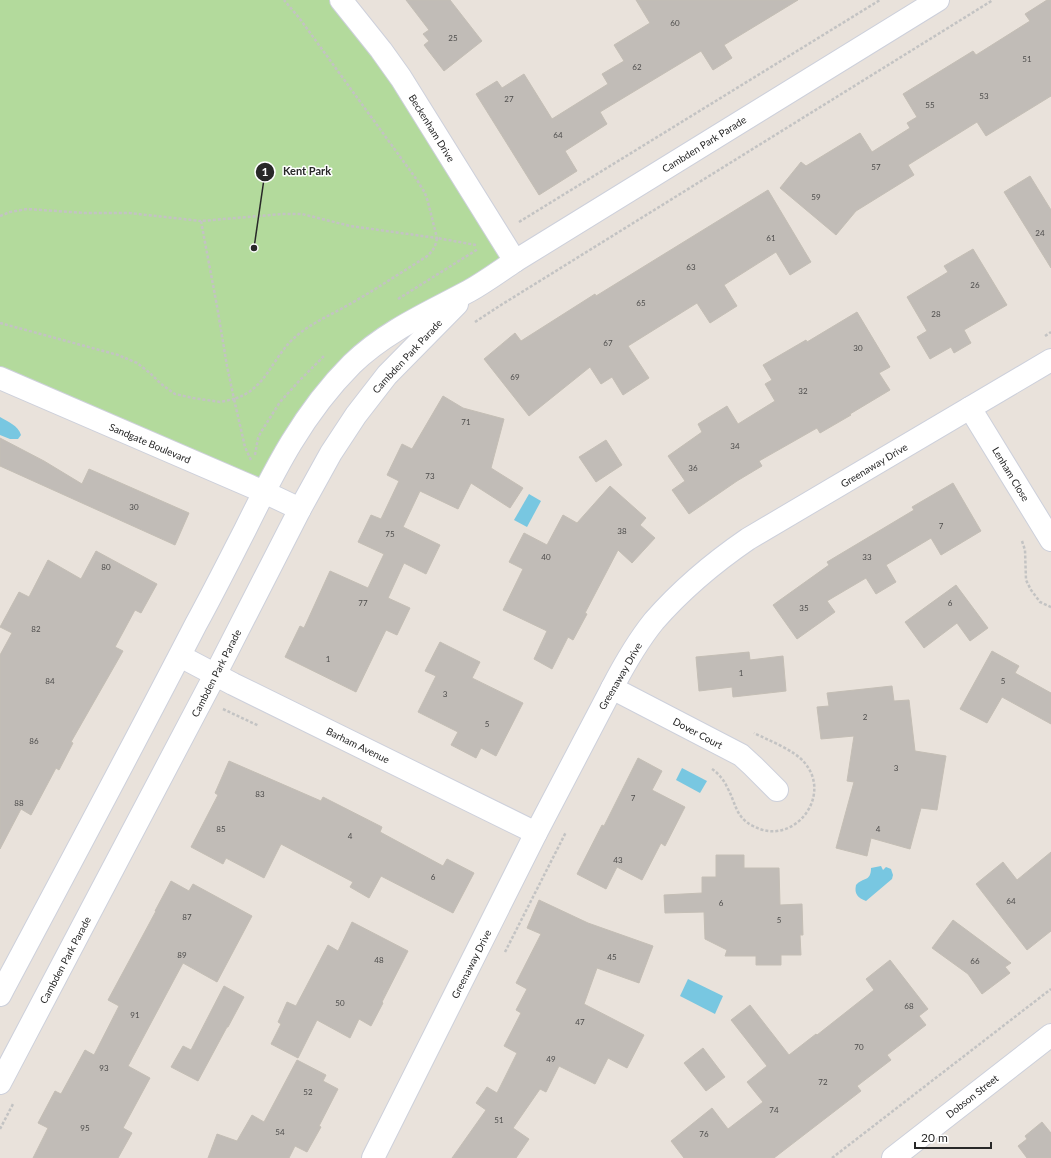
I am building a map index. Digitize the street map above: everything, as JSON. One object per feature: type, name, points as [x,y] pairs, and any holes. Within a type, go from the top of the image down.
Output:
[{"type":"street","name":"Beckenham Drive","points":[[341,0],[381,50],[401,78],[515,261]]},
{"type":"street","name":"Cambden Park Parade","points":[[0,995],[180,656],[286,451],[318,401],[352,364],[368,349],[395,330],[470,290],[938,0]]},
{"type":"street","name":"Cambden Park Parade","points":[[0,1083],[215,675],[300,509],[331,453],[356,415],[387,375],[470,290]]},
{"type":"street","name":"Greenaway Drive","points":[[374,1158],[536,833],[612,688],[634,649],[654,622],[690,584],[712,565],[748,539],[1051,360]]},
{"type":"street","name":"Sandgate Boulevard","points":[[0,378],[300,509]]},
{"type":"street","name":"Lenham Close","points":[[970,408],[1051,540]]},
{"type":"street","name":"Barham Avenue","points":[[180,656],[215,675],[536,833]]},
{"type":"street","name":"Dover Court","points":[[612,688],[741,755],[777,790]]},
{"type":"street","name":"Dobson Street","points":[[894,1158],[1051,1035]]},
{"type":"path","points":[[0,323],[118,355],[137,363],[175,394],[220,402],[244,396],[252,391],[293,339],[313,324],[348,305],[426,257],[434,248],[437,238],[425,193],[300,19],[284,0]]},
{"type":"path","points":[[513,226],[880,0]]},
{"type":"path","points":[[471,326],[501,305],[993,0]]},
{"type":"path","points":[[0,216],[10,212],[27,209],[85,213],[129,213],[201,221],[302,214],[350,226],[482,246]]},
{"type":"path","points":[[201,221],[227,366],[244,447],[253,465]]},
{"type":"path","points":[[1019,536],[1024,550],[1026,580],[1040,602],[1051,607]]},
{"type":"path","points":[[504,954],[568,828]]},
{"type":"path","points":[[832,1158],[1051,989]]},
{"type":"green space","points":[[0,0],[341,0],[515,261],[368,349],[264,492],[0,378]]},
{"type":"water","points":[[0,417],[18,429],[21,435],[18,439],[10,439],[0,435]]},
{"type":"water","points":[[529,494],[541,501],[527,527],[514,520]]},
{"type":"water","points":[[682,768],[707,781],[700,793],[676,780]]},
{"type":"water","points":[[881,866],[883,870],[886,867],[891,869],[893,875],[892,879],[866,901],[857,895],[856,885],[870,875],[871,868]]},
{"type":"water","points":[[688,979],[723,996],[715,1014],[680,996]]},
{"type":"building","points":[[406,0],[450,0],[482,41],[444,71],[424,45],[429,41],[423,34],[429,30]]},
{"type":"building","points":[[636,0],[798,0],[724,45],[732,58],[713,70],[701,51],[600,112],[607,124],[565,151],[577,171],[539,195],[476,94],[497,81],[502,88],[524,74],[552,119],[608,84],[602,74],[624,61],[614,45],[650,23]]},
{"type":"building","points":[[1047,0],[1051,0],[1051,96],[986,136],[977,122],[908,165],[914,175],[856,211],[836,235],[780,188],[801,162],[806,166],[860,133],[872,152],[910,128],[907,123],[917,117],[903,94],[973,51],[976,55],[1030,21],[1025,14]]},
{"type":"building","points":[[1030,176],[1051,210],[1051,268],[1004,192]]},
{"type":"building","points":[[768,190],[811,262],[790,275],[776,252],[724,285],[737,306],[710,323],[697,303],[628,346],[649,378],[623,395],[612,377],[601,384],[590,367],[529,416],[484,359],[515,333],[521,341],[595,294],[596,296]]},
{"type":"building","points":[[973,249],[1007,305],[964,330],[971,343],[954,353],[951,347],[930,359],[917,337],[927,331],[907,297],[948,272],[944,266]]},
{"type":"building","points":[[857,312],[890,367],[879,373],[890,390],[820,433],[817,428],[759,461],[762,466],[737,481],[689,514],[672,490],[685,481],[668,456],[702,432],[698,424],[727,406],[738,424],[775,401],[765,384],[772,380],[763,365],[806,340],[807,342]]},
{"type":"building","points":[[443,396],[463,408],[504,419],[491,468],[523,488],[510,508],[471,483],[458,509],[420,491],[403,527],[440,545],[426,574],[404,563],[388,598],[410,608],[397,635],[386,630],[356,692],[285,657],[300,626],[304,628],[330,571],[368,588],[384,554],[358,542],[371,515],[381,519],[399,481],[387,475],[402,444],[412,449]]},
{"type":"building","points":[[0,438],[44,461],[82,484],[89,469],[189,513],[175,545],[0,466]]},
{"type":"building","points":[[606,440],[622,465],[596,482],[579,457]]},
{"type":"building","points":[[953,483],[981,531],[941,555],[931,538],[886,565],[896,582],[876,594],[866,578],[827,601],[835,612],[797,639],[773,605],[829,565],[827,562],[914,510],[912,507]]},
{"type":"building","points":[[610,486],[646,518],[640,525],[655,538],[632,563],[618,550],[585,613],[587,614],[573,640],[568,637],[552,669],[534,659],[547,631],[503,610],[523,569],[509,562],[524,533],[547,545],[563,515],[577,523]]},
{"type":"building","points":[[96,551],[157,584],[141,613],[135,610],[115,647],[123,651],[71,742],[73,743],[59,770],[56,768],[31,815],[21,809],[0,849],[0,655],[12,633],[0,627],[19,592],[29,597],[48,560],[81,579]]},
{"type":"building","points":[[956,585],[988,628],[970,641],[957,623],[924,648],[905,622]]},
{"type":"building","points":[[440,642],[480,662],[472,678],[523,703],[496,756],[481,748],[476,758],[451,745],[458,732],[418,712],[436,676],[425,671]]},
{"type":"building","points":[[992,651],[1019,666],[1015,673],[1051,693],[1051,724],[1002,697],[987,723],[960,709]]},
{"type":"building","points":[[749,652],[750,660],[783,656],[786,691],[733,697],[732,687],[699,691],[696,657]]},
{"type":"building","points":[[892,686],[894,701],[909,700],[915,751],[946,756],[937,810],[921,808],[910,849],[871,838],[867,856],[836,848],[854,782],[847,781],[854,736],[821,739],[817,707],[829,706],[827,693]]},
{"type":"building","points":[[638,758],[662,771],[652,790],[685,807],[665,846],[661,843],[642,880],[617,867],[606,889],[577,874],[602,825],[604,826]]},
{"type":"building","points":[[229,761],[321,801],[323,797],[382,827],[380,832],[443,866],[447,859],[474,873],[453,913],[381,876],[369,898],[350,887],[353,882],[281,844],[264,878],[226,858],[223,864],[191,847],[218,795],[215,793]]},
{"type":"building","points":[[1051,852],[1051,931],[1027,950],[976,884],[1003,862],[1017,880]]},
{"type":"building","points":[[716,855],[744,855],[744,868],[779,868],[780,905],[802,904],[803,935],[800,935],[801,955],[781,955],[781,965],[756,965],[756,956],[725,956],[727,950],[705,939],[704,912],[665,913],[664,895],[702,893],[702,877],[716,877]]},
{"type":"building","points":[[171,881],[189,891],[193,884],[252,916],[217,982],[183,963],[128,1066],[150,1078],[123,1128],[132,1133],[118,1158],[33,1158],[48,1128],[38,1123],[55,1091],[61,1094],[85,1050],[94,1055],[119,1006],[108,1000]]},
{"type":"building","points":[[539,900],[588,923],[653,946],[639,983],[597,968],[584,1004],[644,1035],[627,1068],[608,1058],[595,1084],[559,1066],[546,1092],[540,1089],[513,1128],[529,1139],[516,1158],[452,1158],[486,1110],[476,1103],[487,1087],[497,1093],[517,1053],[504,1046],[521,1013],[516,1010],[527,989],[516,983],[541,934],[527,928]]},
{"type":"building","points":[[953,920],[1011,963],[1005,967],[1010,973],[982,994],[968,974],[932,948]]},
{"type":"building","points":[[352,922],[408,951],[371,1026],[359,1019],[350,1038],[317,1020],[298,1058],[271,1044],[281,1024],[278,1022],[287,1002],[296,1006],[328,945],[338,951]]},
{"type":"building","points":[[890,960],[928,1009],[919,1016],[926,1025],[887,1055],[891,1060],[857,1086],[861,1091],[774,1158],[684,1158],[671,1141],[712,1108],[728,1129],[763,1102],[747,1082],[767,1066],[731,1020],[750,1005],[789,1055],[874,990],[866,979]]},
{"type":"building","points":[[224,986],[244,997],[198,1081],[171,1067],[183,1046],[191,1050]]},
{"type":"building","points":[[703,1048],[725,1077],[706,1091],[684,1063]]},
{"type":"building","points":[[297,1060],[326,1075],[323,1081],[338,1089],[319,1126],[321,1127],[307,1152],[295,1146],[289,1158],[208,1158],[217,1134],[237,1141],[252,1115],[264,1122]]},
{"type":"building","points":[[1042,1122],[1051,1133],[1051,1158],[1027,1158],[1018,1146],[1027,1139],[1025,1136]]},
{"type":"place","name":"Kent Park","points":[[254,248]]}]
